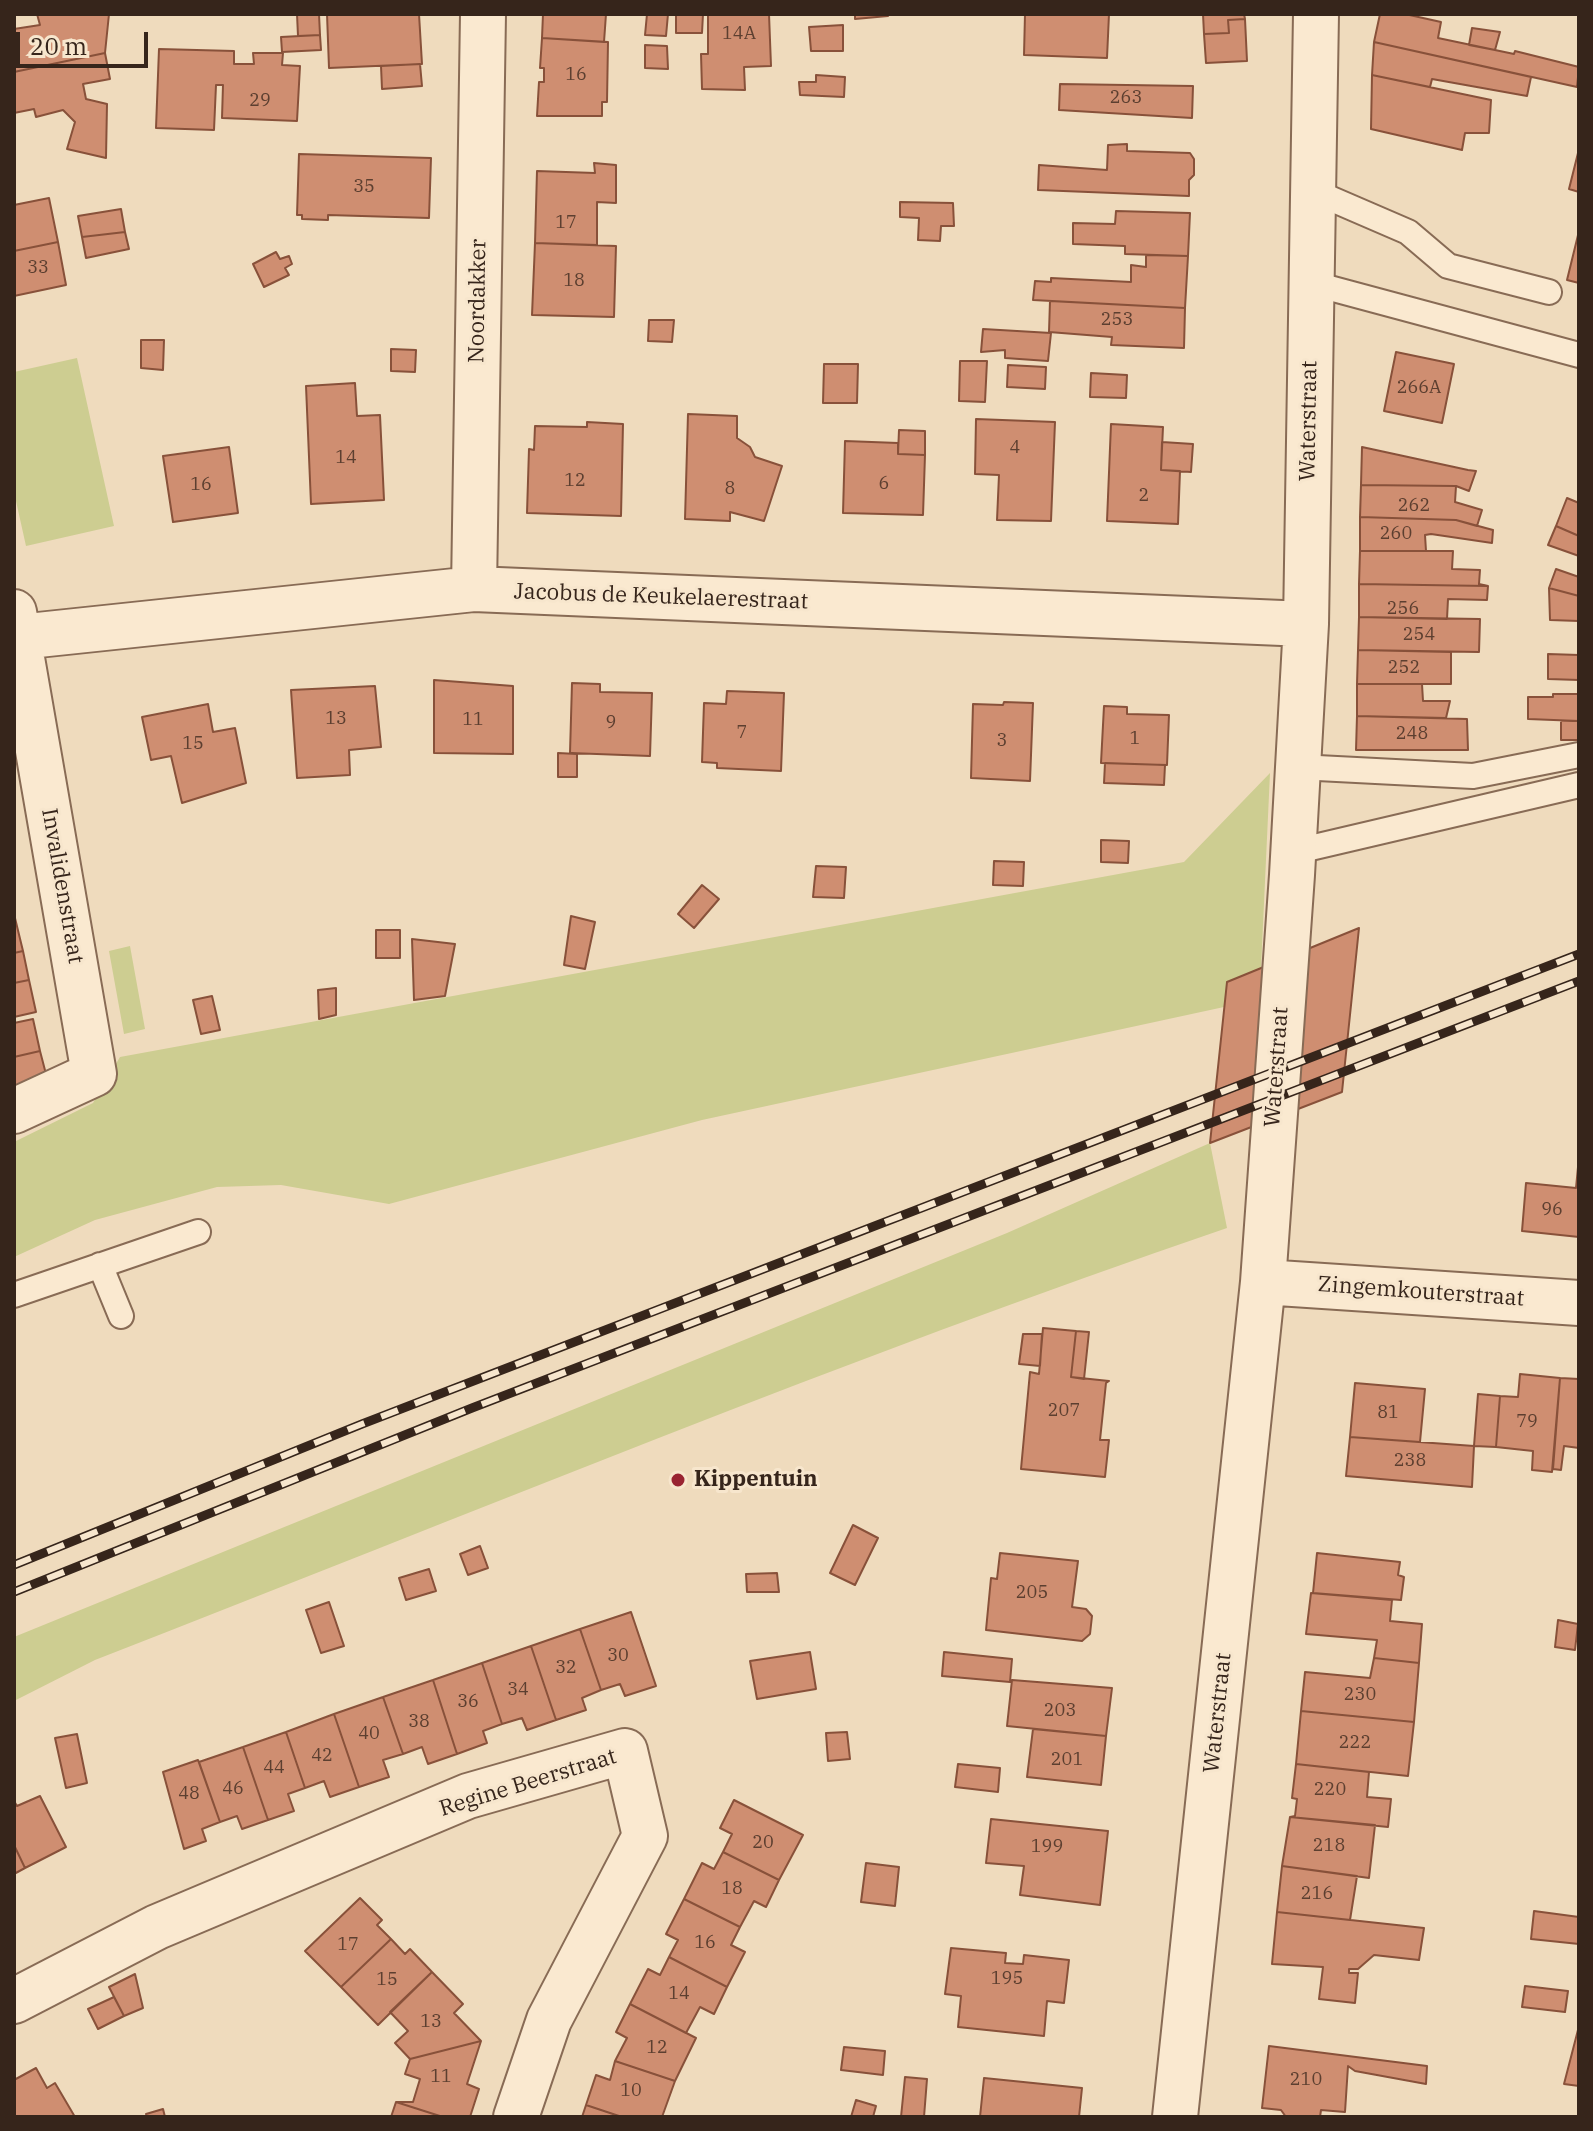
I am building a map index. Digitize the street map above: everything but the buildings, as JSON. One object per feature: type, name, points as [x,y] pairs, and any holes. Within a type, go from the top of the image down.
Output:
[{"type":"street","name":"Noordakker","points":[[474,589],[483,14]]},
{"type":"street","name":"Waterstraat","points":[[1175,2117],[1263,1282],[1293,852],[1306,624],[1316,14]]},
{"type":"street","name":"Jacobus de Keukelaerestraat","points":[[17,624],[474,589],[1306,624]]},
{"type":"street","name":"Invalidenstraat","points":[[14,1111],[94,1074],[17,624]]},
{"type":"street","name":"Zingemkouterstraat","points":[[1263,1282],[1579,1303]]},
{"type":"street","name":"Regine Beerstraat","points":[[14,2001],[157,1927],[468,1796],[625,1751],[645,1836],[549,2020],[516,2117]]},
{"type":"lane","points":[[1313,191],[1408,232],[1448,266],[1549,292]]},
{"type":"lane","points":[[1311,283],[1579,355]]},
{"type":"lane","points":[[1298,767],[1473,776],[1579,755]]},
{"type":"lane","points":[[1293,852],[1579,785]]},
{"type":"lane","points":[[14,1295],[198,1232]]},
{"type":"lane","points":[[100,1265],[121,1316]]},
{"type":"green space","points":[[77,358],[114,526],[26,546],[14,492],[14,372]]},
{"type":"green space","points":[[1270,773],[1261,968],[1227,982],[1224,1007],[702,1120],[389,1204],[281,1185],[217,1187],[95,1220],[14,1257],[14,1142],[93,1103],[120,1057],[1184,862]]},
{"type":"green space","points":[[130,946],[145,1029],[124,1034],[109,951]]},
{"type":"green space","points":[[1210,1143],[1227,1228],[800,1383],[95,1660],[14,1701],[14,1637],[1007,1233]]},
{"type":"railway","points":[[14,1565],[362,1424],[1579,954]]},
{"type":"railway","points":[[14,1592],[472,1408],[1579,981]]},
{"type":"place","name":"Kippentuin","points":[[678,1480]]}]
